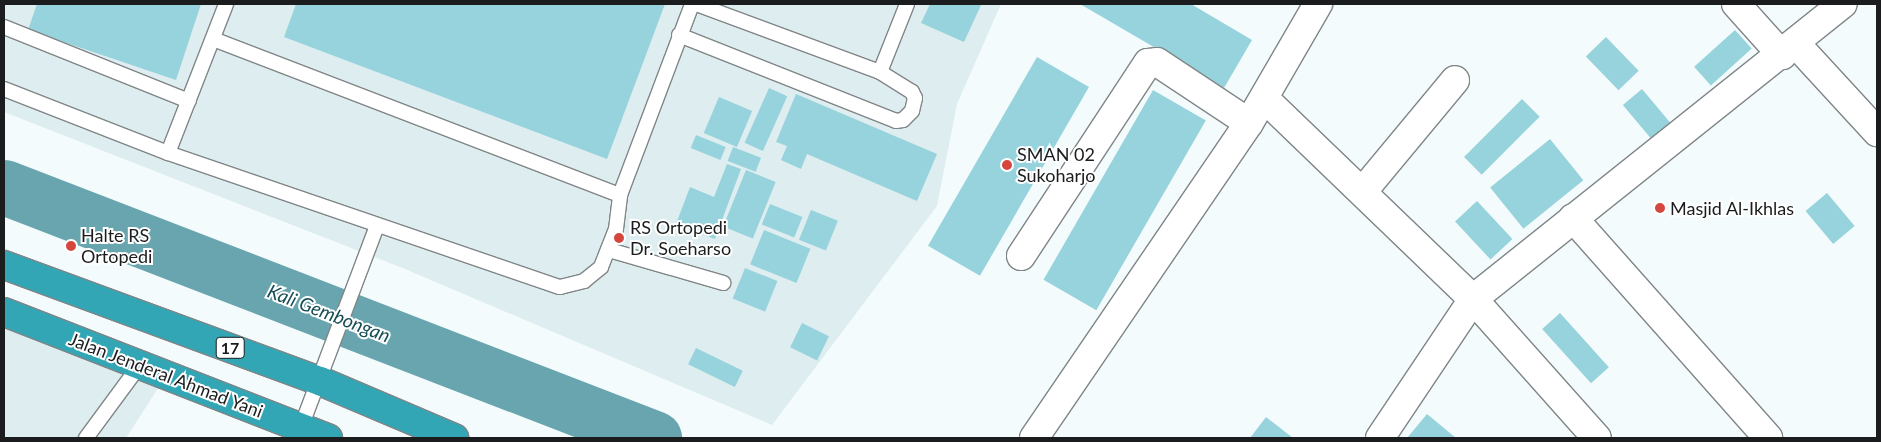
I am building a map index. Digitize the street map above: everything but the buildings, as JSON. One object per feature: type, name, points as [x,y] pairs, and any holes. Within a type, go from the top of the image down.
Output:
[{"type":"highway","name":"17","points":[[4,265],[320,381],[454,438]]},
{"type":"highway","name":"Jalan Jenderal Ahmad Yani","points":[[4,312],[138,366],[328,438]]},
{"type":"street","points":[[1034,438],[1265,99],[1318,4]]},
{"type":"street","points":[[1736,4],[1789,50],[1877,132]]},
{"type":"street","points":[[1380,438],[1473,300],[1573,218],[1789,50],[1844,4]]},
{"type":"street","points":[[1021,256],[1148,63],[1157,62],[1249,123]]},
{"type":"street","points":[[1363,191],[1455,80]]},
{"type":"street","points":[[1265,99],[1363,191],[1473,300],[1597,438]]},
{"type":"street","points":[[1573,218],[1768,438]]},
{"type":"lane","points":[[168,153],[226,4]]},
{"type":"lane","points":[[4,89],[168,153],[560,288],[584,281],[601,267],[616,229],[620,195],[679,36],[694,4],[880,72],[906,87],[915,98],[912,111],[902,120],[896,121],[679,36]]},
{"type":"lane","points":[[880,72],[907,4]]},
{"type":"lane","points":[[4,28],[189,101]]},
{"type":"lane","points":[[213,39],[620,195]]},
{"type":"lane","points":[[301,427],[320,381],[377,226]]},
{"type":"lane","points":[[609,250],[723,283]]},
{"type":"lane","points":[[86,438],[138,366]]},
{"type":"shaded area","name":"RS Ortopedi Dr. Soeharso","points":[[4,4],[1001,4],[957,104],[937,206],[772,425],[405,269],[4,112]]},
{"type":"shaded area","points":[[4,326],[162,382],[126,438],[4,438]]},
{"type":"waterway","name":"Kali Gembongan","points":[[4,187],[654,438]]},
{"type":"place","name":"SMAN 02 Sukoharjo","points":[[1007,165]]},
{"type":"place","name":"Masjid Al-Ikhlas","points":[[1660,208]]},
{"type":"place","name":"RS Ortopedi Dr. Soeharso","points":[[619,238]]},
{"type":"place","name":"Halte RS Ortopedi","points":[[71,246]]}]
